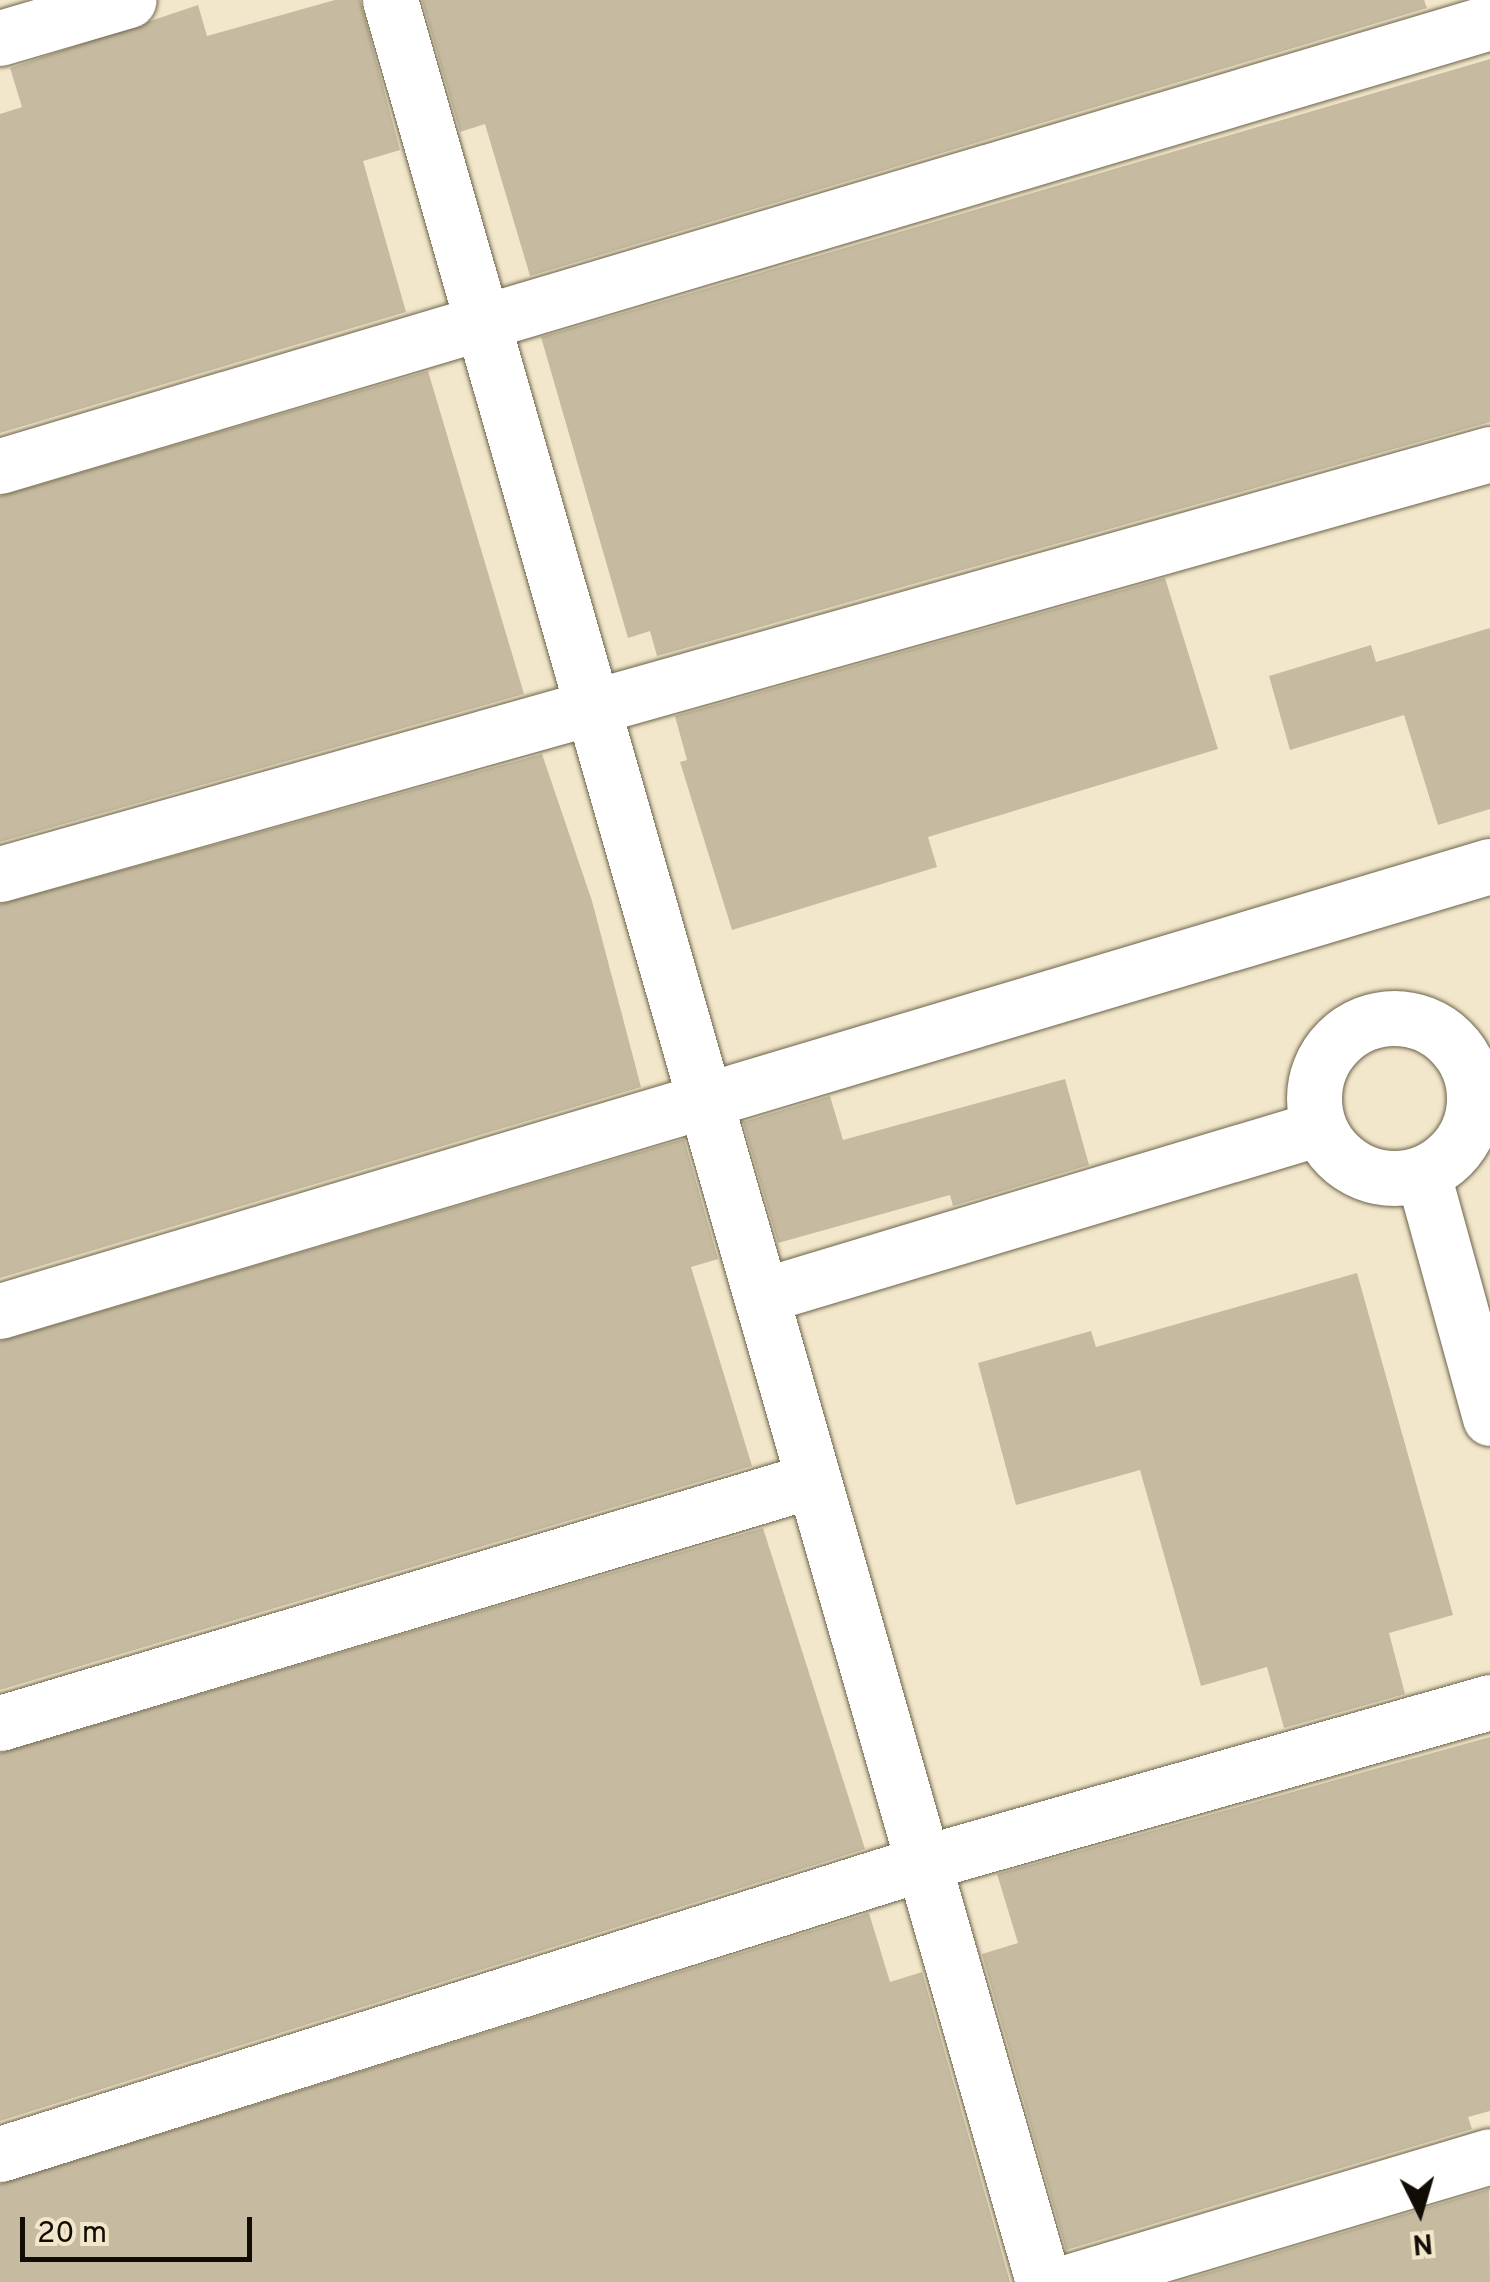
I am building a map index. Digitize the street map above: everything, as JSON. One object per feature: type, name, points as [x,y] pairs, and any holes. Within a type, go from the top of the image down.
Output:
[{"type":"street","points":[[0,38],[129,0]]},
{"type":"street","points":[[390,0],[704,1100],[764,1295],[813,1480],[1043,2282]]},
{"type":"street","points":[[0,466],[1490,22]]},
{"type":"street","points":[[0,874],[1490,454]]},
{"type":"street","points":[[0,1311],[1490,866]]},
{"type":"street","points":[[1366,1018],[1430,1021],[1481,1065],[1472,1129],[1424,1178],[1361,1176],[1316,1129],[1317,1067],[1366,1018]]},
{"type":"street","points":[[764,1295],[1316,1129]]},
{"type":"street","points":[[1424,1178],[1490,1418]]},
{"type":"street","points":[[0,1722],[813,1480]]},
{"type":"street","points":[[0,2154],[923,1863],[1490,1702]]},
{"type":"street","points":[[1068,2282],[1490,2156]]},
{"type":"building","points":[[335,0],[360,0],[400,150],[363,161],[406,312],[0,433],[0,114],[22,107],[10,68],[198,5],[207,36]]},
{"type":"building","points":[[422,0],[1424,0],[1427,8],[530,276],[485,124],[460,132]]},
{"type":"building","points":[[1490,59],[1490,422],[657,656],[650,631],[628,638],[541,337]]},
{"type":"building","points":[[428,371],[524,694],[0,842],[0,496]]},
{"type":"building","points":[[1165,578],[1218,749],[928,837],[937,867],[732,930],[680,762],[687,760],[675,716]]},
{"type":"building","points":[[1490,628],[1490,809],[1438,825],[1404,715],[1290,750],[1269,676],[1371,645],[1376,662]]},
{"type":"building","points":[[542,754],[592,901],[641,1087],[0,1278],[0,904]]},
{"type":"building","points":[[1065,1079],[1089,1165],[953,1206],[950,1195],[778,1243],[743,1122],[830,1096],[843,1140]]},
{"type":"building","points":[[684,1139],[718,1259],[691,1267],[752,1466],[0,1690],[0,1341]]},
{"type":"building","points":[[1357,1273],[1453,1615],[1389,1633],[1405,1694],[1284,1728],[1267,1667],[1201,1686],[1140,1470],[1016,1505],[978,1363],[1091,1331],[1096,1347]]},
{"type":"building","points":[[763,1528],[865,1849],[0,2121],[0,1753]]},
{"type":"building","points":[[1490,1737],[1490,2111],[1468,2117],[1472,2129],[1066,2250],[982,1954],[1018,1943],[997,1874]]},
{"type":"building","points":[[869,1913],[890,1982],[922,1972],[1010,2282],[0,2282],[0,2184]]},
{"type":"building","points":[[1489,2189],[1490,2282],[1177,2282]]}]
